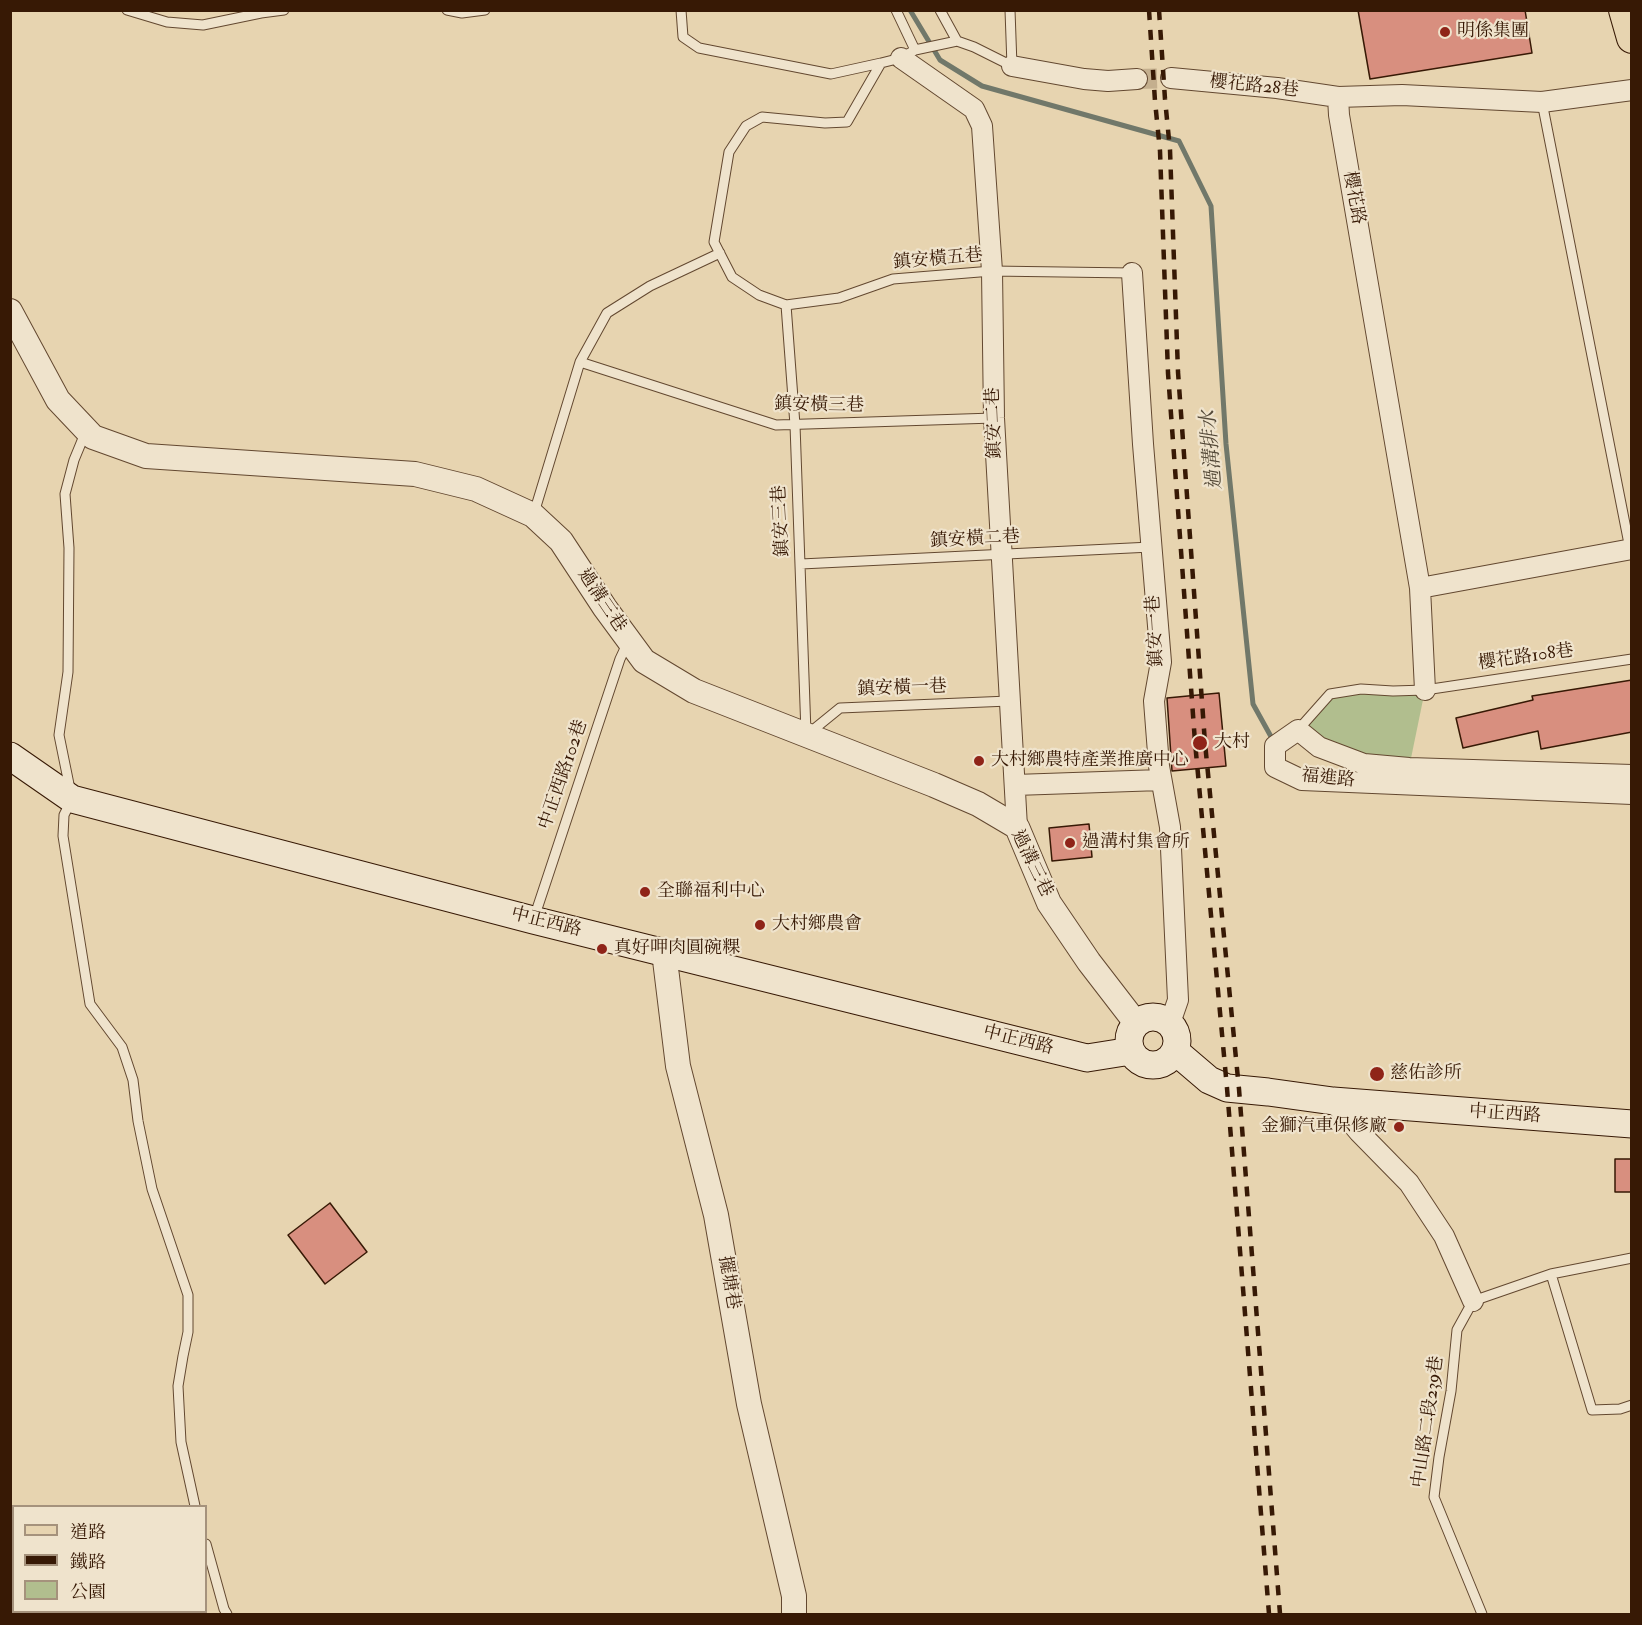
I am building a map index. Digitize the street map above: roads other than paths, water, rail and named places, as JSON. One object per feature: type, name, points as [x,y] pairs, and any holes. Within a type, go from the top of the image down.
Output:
[{"type":"main road","points":[[1624,10],[1632,38]]},
{"type":"main road","name":"中正西路","points":[[10,756],[72,799],[533,920],[1087,1058],[1131,1052]]},
{"type":"main road","points":[[1149,1016],[1156,1016],[1170,1023],[1177,1036],[1175,1051],[1171,1057],[1158,1065],[1142,1063],[1135,1058],[1128,1044],[1128,1035],[1136,1023],[1149,1016]]},
{"type":"main road","name":"中正西路","points":[[1175,1051],[1209,1080],[1227,1088],[1333,1101],[1632,1124]]},
{"type":"street","name":"鎮安二巷","points":[[908,54],[974,109],[982,126],[992,272],[994,418],[1017,827]]},
{"type":"street","points":[[1012,66],[1084,79],[1108,81],[1137,79]]},
{"type":"street","name":"櫻花路28巷","points":[[1171,78],[1277,88],[1338,97]]},
{"type":"street","points":[[1338,97],[1402,95],[1542,102],[1632,90]]},
{"type":"street","name":"櫻花路","points":[[1338,97],[1339,115],[1420,588],[1425,690]]},
{"type":"street","name":"鎮安一巷","points":[[1132,273],[1161,662],[1154,701],[1159,766],[1170,827],[1178,1000],[1170,1023]]},
{"type":"street","name":"過溝三巷","points":[[10,311],[58,400],[93,437],[146,456],[415,474],[476,489],[533,515],[561,541],[605,608],[644,661],[694,692],[978,804],[1017,827],[1049,903],[1089,962],[1136,1023]]},
{"type":"street","points":[[1420,588],[1631,549]]},
{"type":"street","name":"福進路","points":[[1632,776],[1409,768],[1364,764],[1319,747],[1298,730],[1275,746],[1275,767],[1302,780],[1632,794]]},
{"type":"street","points":[[1014,785],[1161,780]]},
{"type":"street","name":"擺塘巷","points":[[664,952],[678,1066],[716,1215],[749,1404],[794,1596],[794,1614]]},
{"type":"street","points":[[1333,1101],[1409,1183],[1444,1236],[1473,1301]]},
{"type":"lane","points":[[128,10],[167,22],[203,24],[284,10]]},
{"type":"lane","points":[[447,10],[462,13],[485,10]]},
{"type":"lane","points":[[681,10],[683,37],[699,48],[831,74],[881,63],[957,40]]},
{"type":"lane","points":[[896,10],[908,54]]},
{"type":"lane","points":[[940,10],[957,40],[1012,66],[1010,10]]},
{"type":"lane","name":"鎮安橫五巷","points":[[881,63],[847,122],[825,123],[762,117],[747,126],[729,152],[714,242],[732,277],[759,295],[786,305],[839,298],[892,279],[992,272],[1132,273]]},
{"type":"lane","points":[[1542,102],[1631,549]]},
{"type":"lane","points":[[533,515],[580,362],[607,314],[650,286],[720,253]]},
{"type":"lane","name":"鎮安三巷","points":[[786,305],[795,425],[806,735]]},
{"type":"lane","name":"鎮安橫三巷","points":[[580,362],[776,425],[994,418]]},
{"type":"lane","points":[[87,430],[74,460],[64,494],[69,548],[68,672],[59,735],[72,799],[64,815],[63,836],[90,1004],[122,1047],[132,1080],[138,1121],[153,1189],[188,1295],[188,1332],[178,1386],[181,1442],[195,1505]]},
{"type":"lane","name":"鎮安橫二巷","points":[[801,564],[1151,547]]},
{"type":"lane","name":"中正西路102巷","points":[[533,920],[603,710],[629,641]]},
{"type":"lane","name":"櫻花路108巷","points":[[1298,730],[1330,694],[1361,689],[1425,690],[1632,659]]},
{"type":"lane","name":"鎮安橫一巷","points":[[806,735],[840,708],[1009,701]]},
{"type":"lane","points":[[1473,1301],[1551,1274],[1632,1258]]},
{"type":"lane","points":[[1551,1274],[1592,1410],[1620,1409],[1632,1404]]},
{"type":"lane","name":"中山路二段239巷","points":[[1473,1301],[1457,1330],[1451,1391],[1434,1497],[1482,1614]]},
{"type":"lane","points":[[207,1548],[227,1614]]},
{"type":"waterway","name":"過溝排水","points":[[910,10],[940,60],[982,86],[1179,141],[1211,206],[1226,444],[1253,704],[1274,742]]},
{"type":"tunnel","points":[[1137,79],[1171,78]]},
{"type":"railway","points":[[1149,10],[1160,151],[1168,373],[1195,742],[1227,1088],[1269,1614]]},
{"type":"railway","points":[[1159,10],[1170,150],[1178,372],[1205,743],[1239,1089],[1280,1614]]},
{"type":"place","name":"明係集團","points":[[1445,32]]},
{"type":"place","name":"大村","points":[[1200,743]]},
{"type":"place","name":"大村鄉農特產業推廣中心","points":[[979,761]]},
{"type":"place","name":"過溝村集會所","points":[[1070,843]]},
{"type":"place","name":"全聯福利中心","points":[[645,892]]},
{"type":"place","name":"大村鄉農會","points":[[760,925]]},
{"type":"place","name":"真好呷肉圓碗粿","points":[[602,949]]},
{"type":"place","name":"慈佑診所","points":[[1377,1074]]},
{"type":"place","name":"金獅汽車保修廠","points":[[1399,1127]]}]
